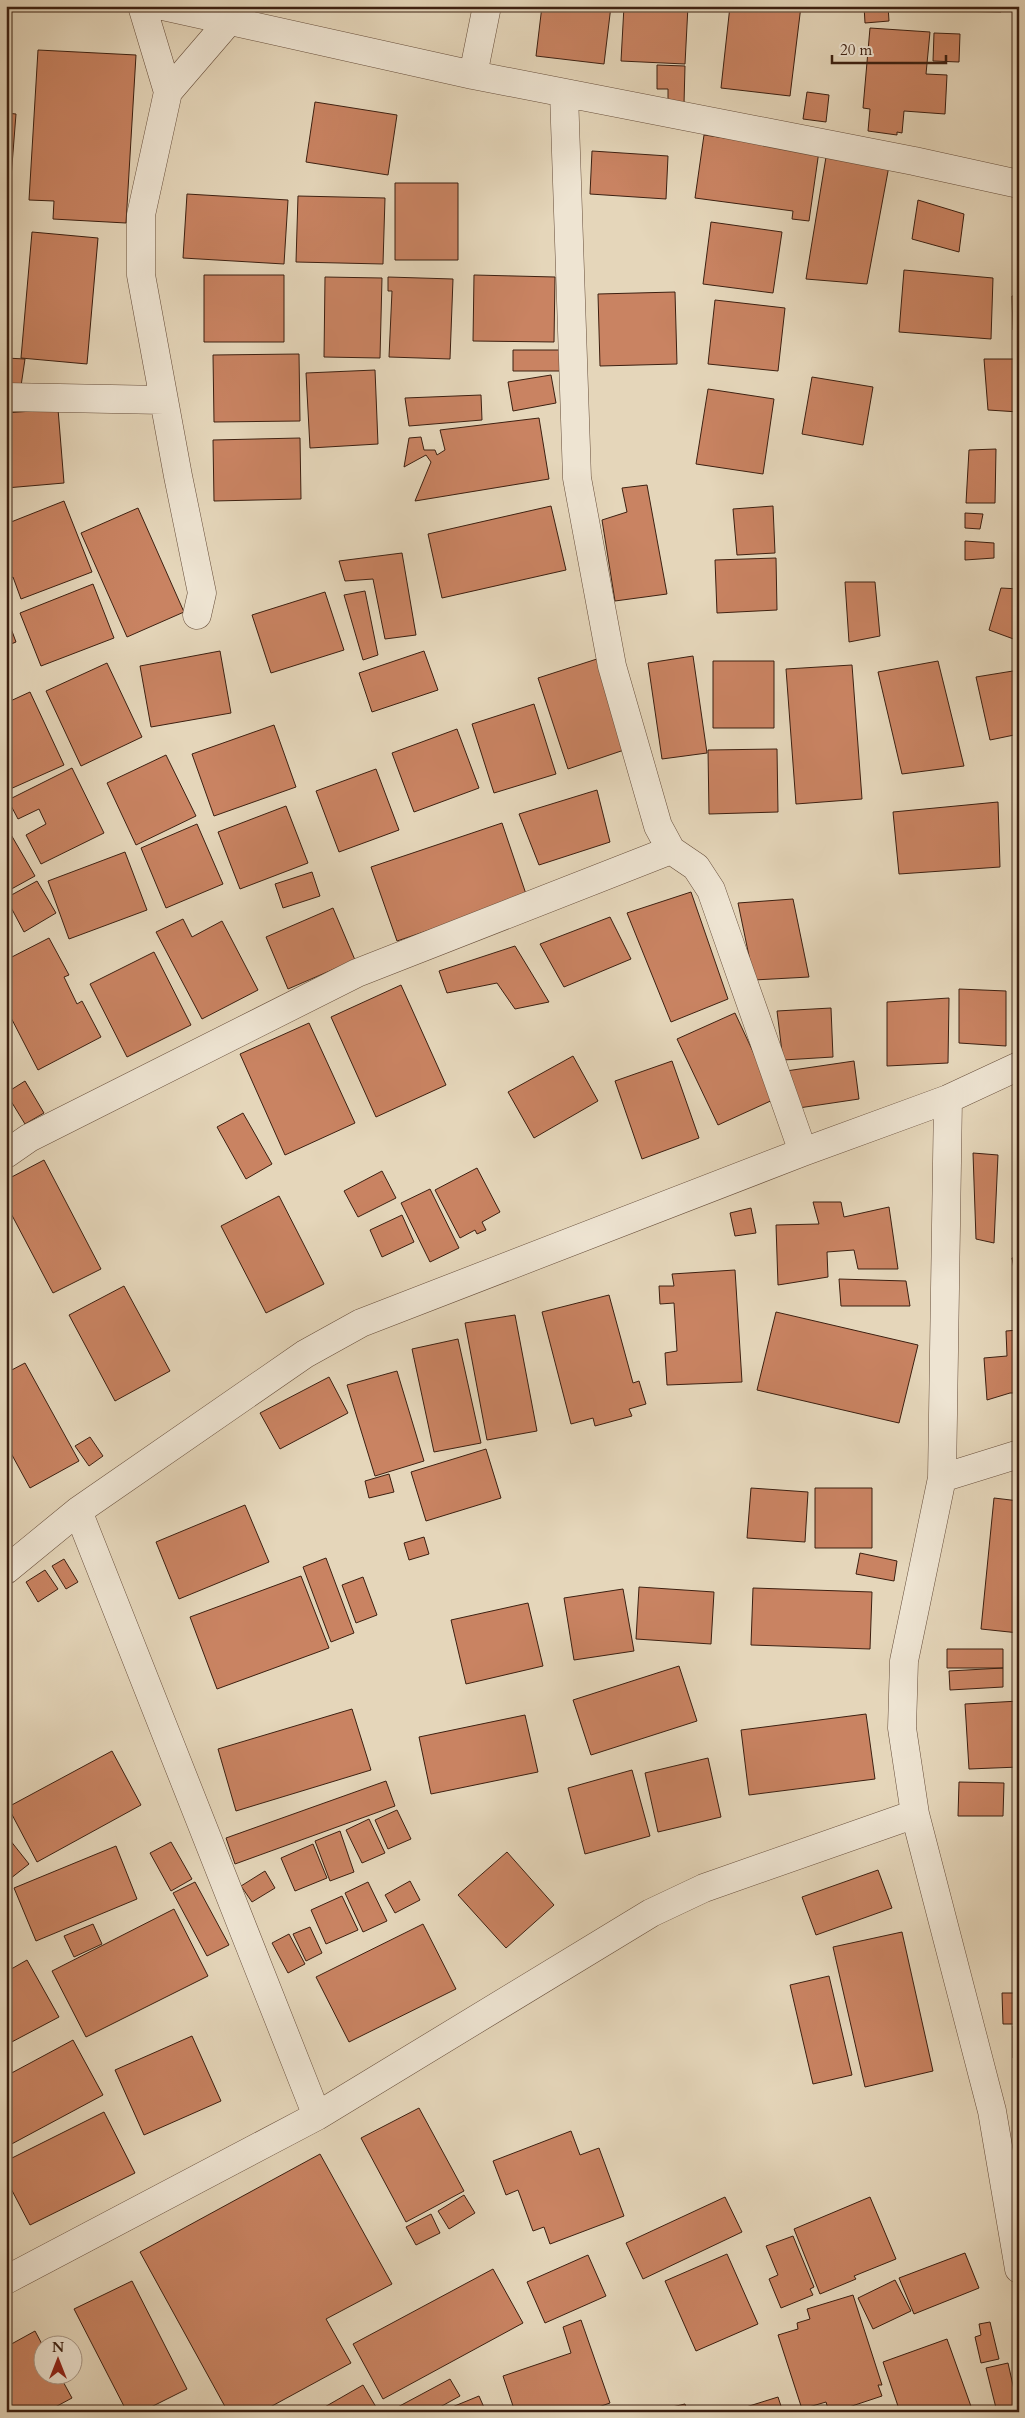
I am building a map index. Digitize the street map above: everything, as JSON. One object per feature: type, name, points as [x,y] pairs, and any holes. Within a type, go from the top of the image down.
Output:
[{"type":"street","points":[[142,6],[168,92],[141,215],[141,275],[202,592],[197,615]]},
{"type":"street","points":[[163,6],[244,17],[473,75],[914,161],[1019,184]]},
{"type":"street","points":[[473,75],[487,6]]},
{"type":"street","points":[[168,92],[244,17]]},
{"type":"street","points":[[564,93],[577,478],[612,666],[658,826],[671,850],[696,867],[711,890],[803,1152]]},
{"type":"street","points":[[6,397],[164,400]]},
{"type":"street","points":[[6,1154],[29,1138],[357,974],[671,850]]},
{"type":"street","points":[[6,1570],[78,1511],[305,1354],[361,1324],[803,1152],[948,1099],[1019,1066]]},
{"type":"street","points":[[948,1099],[942,1478],[904,1662],[902,1728],[915,1814],[992,2111],[1019,2269]]},
{"type":"street","points":[[942,1478],[1019,1454]]},
{"type":"street","points":[[78,1511],[317,2116]]},
{"type":"street","points":[[6,2280],[317,2116],[651,1914],[704,1888],[915,1814]]},
{"type":"building","points":[[542,6],[611,6],[604,64],[536,56]]},
{"type":"building","points":[[624,6],[688,6],[685,64],[621,61]]},
{"type":"building","points":[[730,6],[801,6],[790,96],[721,88]]},
{"type":"building","points":[[864,6],[888,6],[889,21],[865,23]]},
{"type":"building","points":[[902,6],[1001,6],[1001,12],[902,10]]},
{"type":"building","points":[[870,28],[930,32],[926,74],[947,75],[945,114],[904,111],[902,133],[897,132],[897,135],[868,131],[870,109],[863,108]]},
{"type":"building","points":[[934,33],[960,34],[959,62],[933,61]]},
{"type":"building","points":[[38,50],[136,55],[126,223],[53,219],[54,201],[29,200]]},
{"type":"building","points":[[657,65],[685,66],[684,104],[668,104],[668,89],[657,89]]},
{"type":"building","points":[[807,92],[829,95],[826,122],[803,119]]},
{"type":"building","points":[[315,102],[397,115],[388,175],[306,162]]},
{"type":"building","points":[[6,113],[16,114],[11,178],[6,178]]},
{"type":"building","points":[[704,135],[819,151],[809,221],[792,219],[793,211],[695,198]]},
{"type":"building","points":[[592,151],[668,156],[666,199],[590,194]]},
{"type":"building","points":[[826,157],[889,166],[867,284],[806,279]]},
{"type":"building","points":[[395,183],[458,183],[458,260],[395,260]]},
{"type":"building","points":[[187,194],[288,200],[284,264],[183,258]]},
{"type":"building","points":[[298,196],[385,198],[383,264],[296,262]]},
{"type":"building","points":[[918,200],[964,214],[959,252],[912,239]]},
{"type":"building","points":[[711,222],[782,232],[773,293],[703,284]]},
{"type":"building","points":[[32,232],[98,238],[87,364],[21,358]]},
{"type":"building","points":[[904,270],[993,278],[991,339],[899,332]]},
{"type":"building","points":[[204,275],[284,275],[284,342],[204,342]]},
{"type":"building","points":[[474,275],[555,277],[554,342],[473,341]]},
{"type":"building","points":[[325,277],[382,278],[380,358],[324,357]]},
{"type":"building","points":[[388,277],[453,279],[450,359],[389,357],[392,291],[388,291]]},
{"type":"building","points":[[675,292],[677,364],[600,366],[598,294]]},
{"type":"building","points":[[1012,296],[1019,296],[1019,330],[1013,330]]},
{"type":"building","points":[[715,300],[785,308],[778,371],[708,364]]},
{"type":"building","points":[[513,350],[560,350],[560,371],[513,371]]},
{"type":"building","points":[[299,354],[300,421],[214,422],[213,355]]},
{"type":"building","points":[[6,358],[25,359],[21,386],[6,384]]},
{"type":"building","points":[[984,359],[1019,359],[1019,412],[988,410]]},
{"type":"building","points":[[375,370],[378,444],[310,448],[306,373]]},
{"type":"building","points":[[551,375],[556,403],[513,411],[508,382]]},
{"type":"building","points":[[812,377],[873,387],[863,445],[802,434]]},
{"type":"building","points":[[708,389],[774,399],[763,474],[696,464]]},
{"type":"building","points":[[481,395],[482,420],[409,426],[405,398]]},
{"type":"building","points":[[58,409],[64,483],[6,488],[6,413]]},
{"type":"building","points":[[539,418],[549,479],[415,501],[431,462],[426,455],[404,467],[409,438],[421,437],[424,450],[435,450],[437,455],[445,450],[440,430]]},
{"type":"building","points":[[300,438],[301,499],[214,501],[213,440]]},
{"type":"building","points":[[996,449],[995,503],[966,503],[969,450]]},
{"type":"building","points":[[647,485],[667,594],[615,601],[602,520],[627,512],[622,488]]},
{"type":"building","points":[[64,501],[92,572],[21,599],[13,577],[6,580],[6,524]]},
{"type":"building","points":[[551,506],[566,570],[442,598],[428,534]]},
{"type":"building","points":[[773,506],[775,553],[737,555],[733,509]]},
{"type":"building","points":[[138,508],[184,612],[127,637],[81,533]]},
{"type":"building","points":[[965,513],[983,514],[980,529],[965,528]]},
{"type":"building","points":[[965,541],[994,543],[994,558],[965,560]]},
{"type":"building","points":[[402,553],[416,635],[385,639],[373,579],[345,581],[339,561]]},
{"type":"building","points":[[776,558],[777,610],[717,613],[715,560]]},
{"type":"building","points":[[845,582],[875,582],[880,636],[849,642]]},
{"type":"building","points":[[93,584],[114,638],[41,666],[20,613]]},
{"type":"building","points":[[1001,588],[1019,589],[1019,641],[989,630]]},
{"type":"building","points":[[365,591],[378,655],[363,660],[344,595]]},
{"type":"building","points":[[325,592],[344,650],[271,673],[252,615]]},
{"type":"building","points":[[6,615],[16,642],[6,646]]},
{"type":"building","points":[[220,651],[231,713],[151,727],[140,666]]},
{"type":"building","points":[[424,651],[438,690],[372,712],[359,673]]},
{"type":"building","points":[[693,656],[707,753],[662,759],[648,663]]},
{"type":"building","points":[[600,658],[630,748],[568,769],[538,678]]},
{"type":"building","points":[[713,661],[774,661],[774,728],[713,728]]},
{"type":"building","points":[[938,661],[964,766],[902,774],[878,672]]},
{"type":"building","points":[[107,663],[142,737],[81,766],[46,691]]},
{"type":"building","points":[[852,665],[862,799],[796,804],[786,669]]},
{"type":"building","points":[[1019,670],[1019,734],[990,740],[976,677]]},
{"type":"building","points":[[30,692],[64,765],[8,790],[6,703]]},
{"type":"building","points":[[534,704],[556,774],[494,793],[472,724]]},
{"type":"building","points":[[274,725],[296,787],[214,816],[192,754]]},
{"type":"building","points":[[457,729],[479,788],[414,812],[392,753]]},
{"type":"building","points":[[777,749],[778,812],[709,814],[708,750]]},
{"type":"building","points":[[166,755],[196,816],[136,845],[107,783]]},
{"type":"building","points":[[72,768],[104,833],[41,864],[26,835],[46,824],[39,809],[18,819],[8,800]]},
{"type":"building","points":[[376,769],[399,830],[339,852],[316,791]]},
{"type":"building","points":[[597,790],[610,842],[539,865],[519,814]]},
{"type":"building","points":[[998,802],[1000,867],[899,874],[893,812]]},
{"type":"building","points":[[286,806],[308,863],[240,889],[218,832]]},
{"type":"building","points":[[502,823],[527,897],[397,941],[371,867]]},
{"type":"building","points":[[197,824],[223,884],[166,908],[141,848]]},
{"type":"building","points":[[6,826],[35,876],[6,892]]},
{"type":"building","points":[[125,852],[147,910],[69,939],[48,881]]},
{"type":"building","points":[[312,872],[320,896],[283,908],[275,884]]},
{"type":"building","points":[[37,881],[56,913],[24,932],[6,898]]},
{"type":"building","points":[[691,892],[728,999],[671,1022],[627,913]]},
{"type":"building","points":[[793,899],[809,977],[754,980],[738,903]]},
{"type":"building","points":[[333,908],[355,960],[288,989],[266,937]]},
{"type":"building","points":[[610,917],[631,959],[564,987],[540,944]]},
{"type":"building","points":[[183,919],[192,937],[222,921],[258,990],[202,1019],[156,932]]},
{"type":"building","points":[[49,938],[69,975],[64,977],[77,1004],[82,1001],[101,1037],[38,1070],[6,1008],[6,960]]},
{"type":"building","points":[[515,946],[549,1002],[515,1009],[497,983],[447,993],[439,971]]},
{"type":"building","points":[[154,952],[191,1025],[127,1057],[90,984]]},
{"type":"building","points":[[401,985],[446,1085],[376,1117],[331,1017]]},
{"type":"building","points":[[959,989],[1006,991],[1006,1046],[959,1043]]},
{"type":"building","points":[[949,998],[948,1063],[887,1066],[887,1002]]},
{"type":"building","points":[[831,1008],[833,1057],[783,1060],[777,1011]]},
{"type":"building","points":[[735,1013],[775,1099],[718,1125],[677,1039]]},
{"type":"building","points":[[309,1023],[355,1123],[285,1155],[240,1054]]},
{"type":"building","points":[[573,1056],[598,1101],[534,1138],[508,1092]]},
{"type":"building","points":[[672,1061],[699,1138],[642,1159],[615,1081]]},
{"type":"building","points":[[854,1061],[859,1099],[792,1109],[786,1071]]},
{"type":"building","points":[[25,1081],[44,1113],[25,1124],[6,1093]]},
{"type":"building","points":[[243,1113],[272,1164],[246,1179],[217,1127]]},
{"type":"building","points":[[973,1153],[998,1155],[994,1243],[976,1239]]},
{"type":"building","points":[[44,1160],[101,1269],[53,1293],[6,1204],[6,1180]]},
{"type":"building","points":[[477,1168],[500,1212],[482,1222],[486,1230],[477,1234],[475,1230],[460,1238],[435,1190]]},
{"type":"building","points":[[382,1171],[396,1198],[358,1217],[344,1191]]},
{"type":"building","points":[[430,1189],[459,1248],[430,1262],[401,1203]]},
{"type":"building","points":[[279,1196],[324,1284],[266,1313],[221,1226]]},
{"type":"building","points":[[813,1202],[841,1202],[844,1217],[889,1207],[898,1269],[858,1269],[854,1250],[827,1252],[828,1277],[778,1285],[776,1225],[819,1224]]},
{"type":"building","points":[[751,1208],[756,1233],[735,1236],[730,1213]]},
{"type":"building","points":[[402,1215],[414,1242],[382,1257],[370,1230]]},
{"type":"building","points":[[1019,1257],[1019,1295],[1012,1258]]},
{"type":"building","points":[[735,1270],[742,1382],[667,1385],[665,1353],[677,1351],[674,1303],[660,1304],[659,1286],[674,1286],[672,1274]]},
{"type":"building","points":[[839,1279],[906,1281],[910,1306],[841,1306]]},
{"type":"building","points":[[124,1286],[170,1371],[115,1401],[69,1315]]},
{"type":"building","points":[[609,1295],[633,1383],[639,1381],[646,1404],[629,1409],[632,1416],[595,1426],[593,1418],[571,1424],[542,1312]]},
{"type":"building","points":[[776,1312],[918,1345],[899,1423],[757,1390]]},
{"type":"building","points":[[515,1315],[537,1431],[487,1440],[465,1323]]},
{"type":"building","points":[[1019,1330],[1019,1393],[1010,1393],[987,1400],[984,1358],[1007,1356],[1006,1331]]},
{"type":"building","points":[[458,1339],[481,1443],[434,1452],[412,1349]]},
{"type":"building","points":[[25,1363],[79,1461],[30,1488],[6,1444],[6,1373]]},
{"type":"building","points":[[397,1371],[424,1461],[375,1476],[347,1385]]},
{"type":"building","points":[[329,1377],[348,1413],[280,1449],[260,1413]]},
{"type":"building","points":[[90,1437],[103,1456],[89,1466],[75,1446]]},
{"type":"building","points":[[486,1449],[501,1498],[426,1521],[411,1472]]},
{"type":"building","points":[[389,1474],[394,1492],[369,1498],[365,1481]]},
{"type":"building","points":[[751,1488],[808,1492],[805,1542],[747,1538]]},
{"type":"building","points":[[815,1488],[872,1488],[872,1548],[815,1548]]},
{"type":"building","points":[[994,1498],[1019,1501],[1019,1633],[981,1629]]},
{"type":"building","points":[[245,1505],[269,1562],[179,1599],[156,1542]]},
{"type":"building","points":[[424,1537],[429,1554],[409,1560],[404,1543]]},
{"type":"building","points":[[860,1553],[897,1561],[894,1581],[856,1574]]},
{"type":"building","points":[[326,1558],[354,1633],[331,1642],[303,1567]]},
{"type":"building","points":[[64,1559],[78,1582],[66,1589],[52,1566]]},
{"type":"building","points":[[45,1570],[58,1589],[38,1602],[26,1582]]},
{"type":"building","points":[[301,1576],[329,1648],[217,1689],[190,1617]]},
{"type":"building","points":[[363,1577],[377,1615],[356,1623],[342,1585]]},
{"type":"building","points":[[639,1587],[714,1592],[711,1644],[636,1639]]},
{"type":"building","points":[[753,1588],[872,1592],[870,1649],[751,1645]]},
{"type":"building","points":[[623,1589],[634,1651],[574,1660],[564,1598]]},
{"type":"building","points":[[528,1603],[543,1666],[466,1684],[451,1620]]},
{"type":"building","points":[[947,1649],[1003,1649],[1003,1668],[947,1668]]},
{"type":"building","points":[[679,1666],[697,1721],[591,1755],[573,1700]]},
{"type":"building","points":[[1003,1668],[1003,1687],[950,1690],[949,1671]]},
{"type":"building","points":[[1019,1701],[1019,1767],[969,1769],[965,1704]]},
{"type":"building","points":[[352,1709],[371,1770],[236,1811],[218,1749]]},
{"type":"building","points":[[866,1714],[875,1779],[749,1795],[741,1730]]},
{"type":"building","points":[[525,1715],[538,1772],[431,1794],[419,1737]]},
{"type":"building","points":[[112,1751],[141,1805],[37,1862],[8,1807]]},
{"type":"building","points":[[708,1758],[721,1817],[658,1832],[645,1773]]},
{"type":"building","points":[[632,1770],[650,1836],[585,1854],[568,1788]]},
{"type":"building","points":[[386,1781],[395,1806],[235,1864],[226,1838]]},
{"type":"building","points":[[959,1782],[1004,1783],[1003,1816],[958,1816]]},
{"type":"building","points":[[397,1810],[411,1839],[388,1849],[375,1820]]},
{"type":"building","points":[[369,1819],[385,1853],[362,1863],[346,1830]]},
{"type":"building","points":[[340,1831],[354,1872],[330,1881],[315,1841]]},
{"type":"building","points":[[6,1835],[29,1864],[6,1882]]},
{"type":"building","points":[[171,1842],[192,1879],[171,1891],[150,1853]]},
{"type":"building","points":[[313,1844],[327,1878],[295,1891],[281,1858]]},
{"type":"building","points":[[116,1846],[137,1899],[36,1941],[14,1888]]},
{"type":"building","points":[[507,1852],[554,1905],[506,1948],[458,1895]]},
{"type":"building","points":[[878,1870],[892,1908],[816,1935],[802,1897]]},
{"type":"building","points":[[265,1871],[275,1888],[252,1902],[241,1886]]},
{"type":"building","points":[[410,1881],[420,1900],[395,1913],[385,1895]]},
{"type":"building","points":[[195,1882],[229,1945],[207,1956],[173,1893]]},
{"type":"building","points":[[368,1882],[387,1921],[363,1932],[345,1893]]},
{"type":"building","points":[[342,1896],[358,1930],[326,1944],[311,1910]]},
{"type":"building","points":[[174,1909],[208,1976],[86,2037],[52,1971]]},
{"type":"building","points":[[93,1924],[102,1944],[74,1957],[64,1936]]},
{"type":"building","points":[[423,1924],[456,1989],[349,2042],[316,1977]]},
{"type":"building","points":[[310,1927],[322,1953],[306,1961],[293,1934]]},
{"type":"building","points":[[902,1932],[933,2071],[865,2087],[833,1947]]},
{"type":"building","points":[[289,1934],[305,1964],[288,1973],[272,1943]]},
{"type":"building","points":[[27,1960],[59,2017],[6,2045],[6,1972]]},
{"type":"building","points":[[829,1976],[852,2075],[813,2084],[790,1985]]},
{"type":"building","points":[[1002,1993],[1019,1993],[1019,2024],[1003,2024]]},
{"type":"building","points":[[1013,2026],[1019,2026],[1019,2058],[1013,2058]]},
{"type":"building","points":[[192,2036],[221,2101],[144,2135],[115,2070]]},
{"type":"building","points":[[73,2040],[103,2095],[6,2147],[6,2076]]},
{"type":"building","points":[[419,2108],[464,2191],[406,2222],[361,2138]]},
{"type":"building","points":[[104,2112],[135,2173],[30,2225],[6,2179],[6,2161]]},
{"type":"building","points":[[571,2131],[580,2155],[599,2148],[624,2216],[550,2244],[544,2227],[533,2231],[518,2190],[506,2195],[493,2161]]},
{"type":"building","points":[[320,2154],[392,2284],[326,2319],[351,2363],[261,2412],[228,2412],[140,2252]]},
{"type":"building","points":[[464,2195],[475,2213],[449,2229],[438,2211]]},
{"type":"building","points":[[725,2197],[742,2232],[643,2279],[626,2243]]},
{"type":"building","points":[[870,2197],[896,2259],[854,2276],[856,2279],[820,2294],[794,2229]]},
{"type":"building","points":[[431,2214],[440,2233],[416,2245],[406,2227]]},
{"type":"building","points":[[793,2236],[814,2287],[810,2289],[813,2295],[781,2308],[769,2279],[778,2275],[766,2246]]},
{"type":"building","points":[[965,2253],[979,2288],[914,2314],[899,2278]]},
{"type":"building","points":[[727,2254],[758,2324],[696,2351],[665,2281]]},
{"type":"building","points":[[588,2255],[606,2296],[545,2323],[527,2282]]},
{"type":"building","points":[[493,2269],[523,2323],[383,2399],[353,2344]]},
{"type":"building","points":[[895,2280],[911,2311],[873,2329],[858,2298]]},
{"type":"building","points":[[132,2281],[187,2389],[141,2412],[127,2412],[74,2309]]},
{"type":"building","points":[[853,2295],[882,2385],[878,2385],[882,2396],[834,2412],[829,2412],[826,2402],[802,2409],[778,2335],[798,2329],[797,2323],[810,2319],[807,2309]]},
{"type":"building","points":[[581,2320],[610,2403],[584,2412],[515,2412],[503,2376],[571,2353],[563,2327]]},
{"type":"building","points":[[990,2322],[999,2359],[981,2363],[975,2337],[981,2335],[979,2324]]},
{"type":"building","points":[[35,2331],[38,2336],[32,2336],[32,2386],[65,2386],[72,2398],[46,2412],[7,2412],[6,2347]]},
{"type":"building","points":[[947,2339],[973,2412],[900,2412],[883,2362]]},
{"type":"building","points":[[1008,2363],[1019,2412],[997,2412],[986,2368]]},
{"type":"building","points":[[450,2379],[460,2396],[431,2412],[395,2412],[394,2409]]},
{"type":"building","points":[[363,2385],[379,2412],[316,2412]]},
{"type":"building","points":[[479,2396],[486,2412],[440,2412]]},
{"type":"building","points":[[778,2397],[783,2412],[730,2412]]},
{"type":"building","points":[[685,2404],[688,2412],[659,2412],[672,2407]]}]
